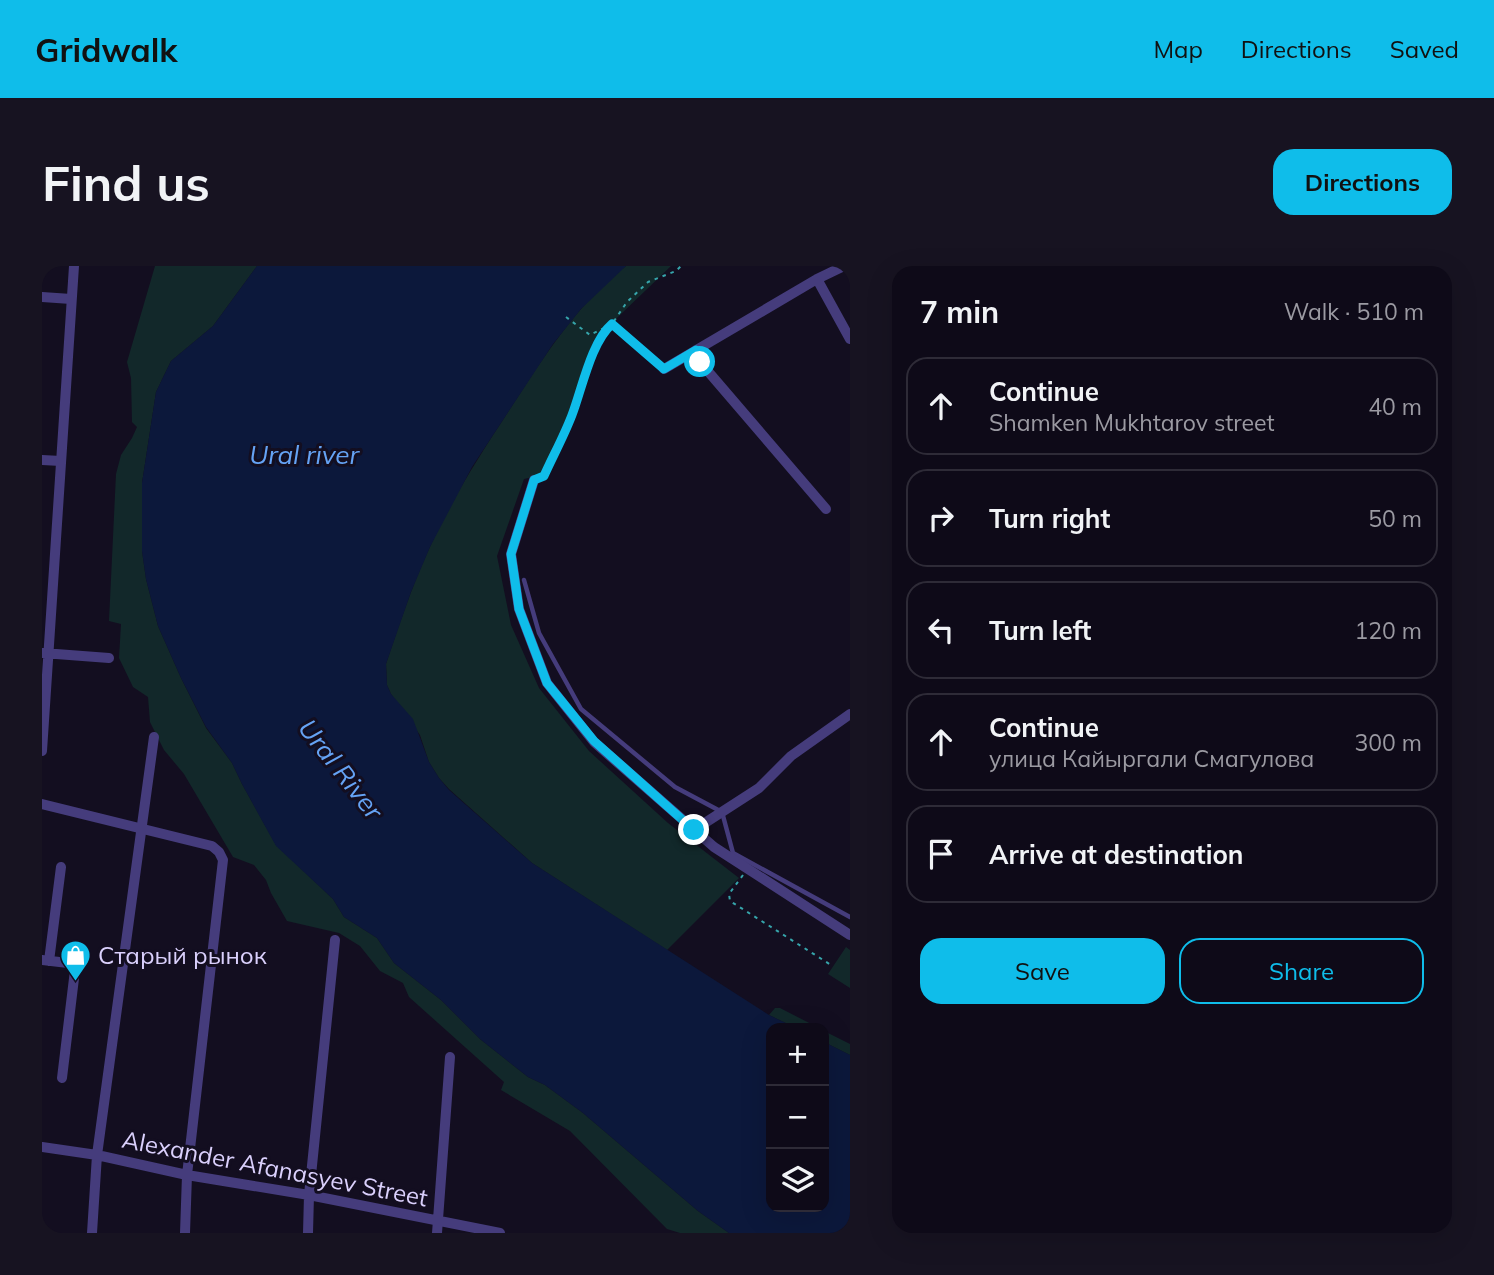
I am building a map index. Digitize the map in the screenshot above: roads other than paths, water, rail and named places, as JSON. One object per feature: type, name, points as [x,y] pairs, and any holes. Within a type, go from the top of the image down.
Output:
[{"type":"street","points":[[42,751],[45,653],[74,266]]},
{"type":"street","points":[[664,369],[817,279],[844,266]]},
{"type":"street","points":[[817,279],[850,339]]},
{"type":"street","points":[[42,297],[71,299]]},
{"type":"street","points":[[696,350],[700,362],[826,509]]},
{"type":"street","points":[[42,460],[61,461]]},
{"type":"street","points":[[534,480],[511,554],[519,609],[547,683],[594,741],[714,847],[850,935]]},
{"type":"street","points":[[45,653],[109,658]]},
{"type":"street","points":[[694,830],[759,788],[791,756],[850,714]]},
{"type":"street","points":[[92,1233],[97,1155],[154,737]]},
{"type":"street","points":[[42,804],[212,846],[223,860],[187,1175],[185,1233]]},
{"type":"street","points":[[61,867],[45,960],[68,963],[73,965],[75,971],[62,1078]]},
{"type":"street","points":[[308,1233],[309,1195],[335,940]]},
{"type":"street","points":[[437,1233],[450,1057]]},
{"type":"street","name":"Alexander Afanasyev Street","points":[[42,1147],[97,1155],[187,1175],[309,1195],[500,1233]]},
{"type":"lane","points":[[524,580],[539,634],[581,709],[675,787],[722,812],[733,853],[850,917]]},
{"type":"water","name":"Ural river","points":[[257,266],[626,266],[581,309],[553,344],[472,467],[430,547],[411,592],[386,664],[387,685],[391,694],[413,719],[429,762],[439,778],[449,790],[532,863],[786,1023],[766,1023],[766,1212],[829,1212],[829,1044],[850,1055],[850,1233],[729,1233],[698,1211],[583,1113],[545,1085],[528,1077],[480,1039],[441,1000],[394,963],[377,938],[344,917],[333,899],[276,846],[232,763],[206,727],[181,678],[158,626],[142,551],[142,483],[156,392],[171,361],[213,326]]},
{"type":"place","name":"Старый рынок","points":[[75,982]]},
{"type":"water label","name":"Ural River","points":[[341,769]]}]
